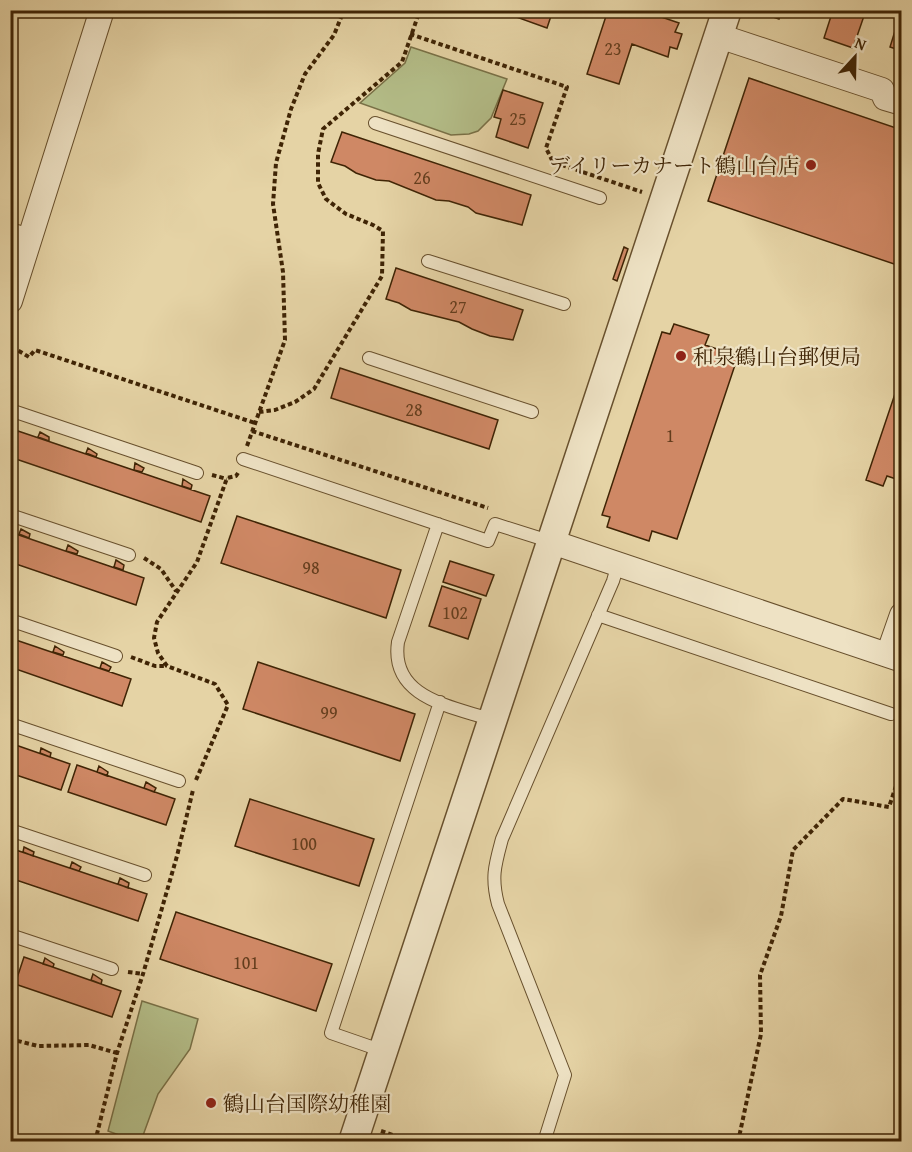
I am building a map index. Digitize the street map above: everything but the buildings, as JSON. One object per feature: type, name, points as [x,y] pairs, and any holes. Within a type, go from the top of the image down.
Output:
[{"type":"street","points":[[10,301],[21,232],[102,10]]},
{"type":"street","points":[[353,1142],[723,23],[892,97]]},
{"type":"street","points":[[552,542],[895,657],[902,615]]},
{"type":"lane","points":[[375,123],[600,198]]},
{"type":"lane","points":[[428,261],[564,304]]},
{"type":"lane","points":[[369,358],[532,412]]},
{"type":"lane","points":[[10,410],[197,473]]},
{"type":"lane","points":[[243,459],[488,541],[495,524],[552,542]]},
{"type":"lane","points":[[10,515],[129,555]]},
{"type":"lane","points":[[438,524],[398,642],[396,656],[398,668],[414,689],[426,698],[493,720]]},
{"type":"lane","points":[[543,1142],[565,1075],[498,904],[493,885],[495,864],[502,839],[618,564]]},
{"type":"lane","points":[[598,615],[891,714]]},
{"type":"lane","points":[[10,620],[116,656]]},
{"type":"lane","points":[[383,1051],[331,1033],[440,702]]},
{"type":"lane","points":[[10,724],[179,781]]},
{"type":"lane","points":[[10,830],[145,875]]},
{"type":"lane","points":[[10,935],[112,969]]},
{"type":"path","points":[[168,666],[158,654],[154,638],[157,622],[197,562],[227,478],[236,476],[243,459],[285,340],[284,272],[273,204],[276,163],[291,110],[305,74],[334,35],[344,10]]},
{"type":"path","points":[[259,412],[275,410],[295,402],[314,389],[382,276],[383,231],[346,214],[326,199],[318,183],[318,154],[323,129],[402,62],[420,10]]},
{"type":"path","points":[[411,34],[567,87],[546,148],[553,162],[646,193]]},
{"type":"path","points":[[12,347],[29,357],[35,350],[255,423]]},
{"type":"path","points":[[252,431],[489,508]]},
{"type":"path","points":[[129,555],[134,554],[161,569],[176,591]]},
{"type":"path","points":[[95,1142],[117,1053],[143,974],[194,787],[228,705],[215,684],[168,666],[155,666],[122,654],[116,656]]},
{"type":"path","points":[[738,1142],[761,1034],[760,975],[782,916],[793,850],[843,799],[889,807],[902,768]]},
{"type":"path","points":[[10,1039],[38,1046],[89,1046],[117,1053]]},
{"type":"path","points":[[10,1134],[15,1122]]},
{"type":"path","points":[[380,1131],[405,1139],[413,1136]]},
{"type":"green space","points":[[411,47],[507,79],[491,118],[478,131],[451,135],[360,103],[405,63]]},
{"type":"green space","points":[[142,1001],[198,1019],[190,1049],[158,1094],[141,1141],[135,1141],[108,1131]]},
{"type":"place","name":"デイリーカナート鶴山台店","points":[[811,165]]},
{"type":"place","name":"和泉鶴山台郵便局","points":[[681,356]]},
{"type":"place","name":"鶴山台国際幼稚園","points":[[211,1103]]}]
